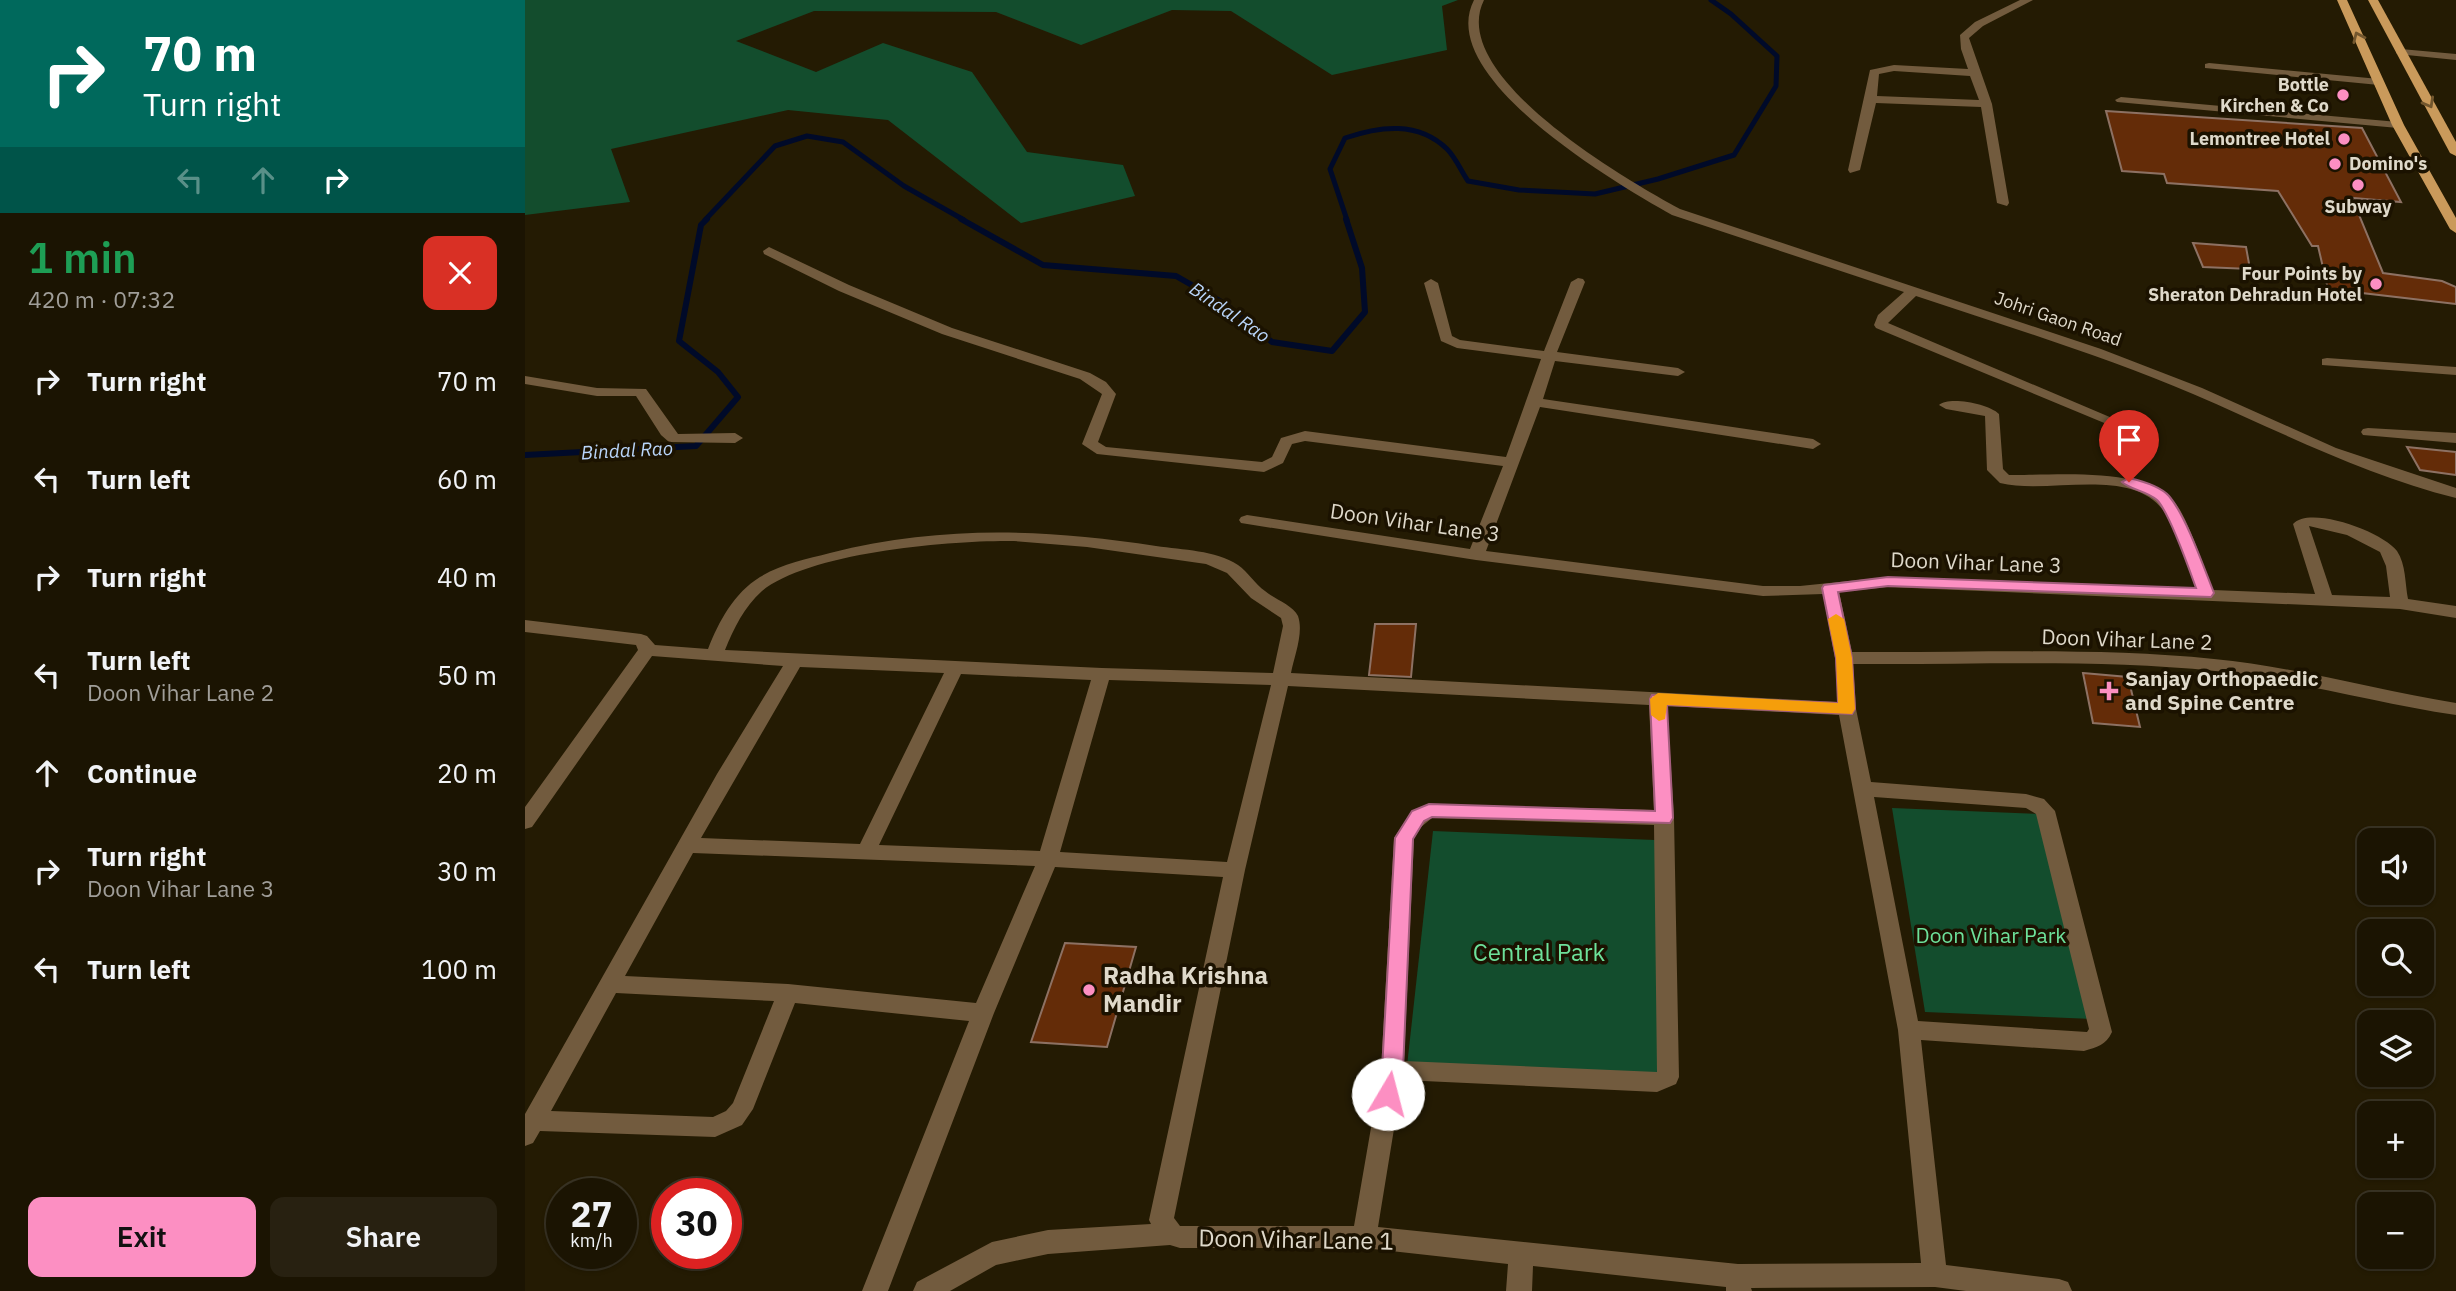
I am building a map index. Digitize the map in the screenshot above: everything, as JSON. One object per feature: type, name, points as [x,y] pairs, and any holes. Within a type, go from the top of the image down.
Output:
[{"type":"main road","points":[[2342,0],[2398,125],[2456,229]]},
{"type":"main road","points":[[2373,0],[2456,153]]},
{"type":"street","name":"Johri Gaon Road","points":[[1479,0],[1475,5],[1472,23],[1475,38],[1498,81],[1513,99],[1529,114],[1626,182],[1676,212],[2096,352],[2197,391],[2340,455],[2456,493]]},
{"type":"street","points":[[2003,204],[1986,104],[1963,37],[1979,24],[2028,0]]},
{"type":"street","points":[[2401,52],[2456,57]]},
{"type":"street","points":[[2209,66],[2379,82]]},
{"type":"street","points":[[1854,170],[1871,99],[1873,74],[1880,69],[1976,73]]},
{"type":"street","points":[[1871,99],[1986,104]]},
{"type":"street","points":[[2121,100],[2398,125]]},
{"type":"street","points":[[769,251],[947,331],[1085,376],[1101,385],[1109,394],[1090,444],[1103,451],[1265,467],[1278,460],[1286,441],[1305,436],[1510,462]]},
{"type":"street","points":[[1476,555],[1578,282]]},
{"type":"street","points":[[1431,283],[1445,334],[1450,341],[1468,347],[1678,372]]},
{"type":"street","points":[[1916,290],[1883,318],[1881,324],[2131,429]]},
{"type":"street","points":[[2327,362],[2456,371]]},
{"type":"street","points":[[525,380],[597,392],[641,393],[666,432],[674,439],[735,438]]},
{"type":"street","points":[[1535,402],[1813,444]]},
{"type":"street","points":[[1946,405],[1982,409],[1991,414],[1995,470],[2005,480],[2129,482],[2155,492],[2172,510],[2206,593]]},
{"type":"street","points":[[2368,432],[2456,438]]},
{"type":"street","name":"Doon Vihar Lane 3","points":[[1247,520],[1476,555],[1763,591],[1888,582],[2399,603],[2456,612]]},
{"type":"street","points":[[2326,602],[2301,529],[2301,524],[2307,521],[2371,538],[2385,547],[2391,555],[2399,603]]},
{"type":"street","name":"Doon Vihar Lane 1","points":[[715,653],[727,620],[758,585],[791,569],[892,544],[933,538],[1013,536],[1209,559],[1233,569],[1257,594],[1284,609],[1289,615],[1292,626],[1281,679],[1235,870],[1161,1220],[1170,1234],[1180,1237],[1364,1237],[1521,1254],[1738,1283],[1935,1275]]},
{"type":"street","points":[[1830,588],[1844,658],[1847,709],[1909,1030],[1935,1275],[2059,1291]]},
{"type":"street","points":[[525,626],[641,640],[646,643],[647,650],[525,822]]},
{"type":"street","points":[[647,650],[795,661],[1281,679],[1847,709]]},
{"type":"street","name":"Doon Vihar Lane 2","points":[[1844,658],[2108,660],[2212,666],[2262,671],[2404,701],[2456,709]]},
{"type":"street","points":[[529,1129],[687,845],[795,661]]},
{"type":"street","points":[[866,852],[955,668]]},
{"type":"street","points":[[875,1291],[983,1013],[1048,859],[1103,674]]},
{"type":"street","points":[[1392,1070],[1657,1082],[1668,1077],[1664,818],[1658,699]]},
{"type":"street","points":[[1864,789],[2026,801],[2037,804],[2045,811],[2101,1032],[2099,1036],[2084,1042],[1909,1030]]},
{"type":"street","points":[[1364,1237],[1392,1070],[1404,838],[1418,816],[1429,811],[1664,818]]},
{"type":"street","points":[[687,845],[1048,859],[1235,870]]},
{"type":"street","points":[[611,984],[788,993],[983,1013]]},
{"type":"street","points":[[529,1129],[715,1127],[726,1124],[742,1109],[788,993]]},
{"type":"street","points":[[926,1291],[992,1254],[1048,1242],[1170,1234]]},
{"type":"street","points":[[1519,1291],[1521,1254]]},
{"type":"green space","points":[[525,0],[1458,0],[1442,6],[1447,50],[1332,75],[1231,11],[1172,10],[1081,45],[996,12],[814,11],[736,41],[816,72],[883,43],[972,72],[1027,152],[1123,165],[1135,196],[1021,223],[888,120],[788,110],[611,149],[630,202],[525,215]]},
{"type":"green space","name":"Doon Vihar Park","points":[[1892,808],[2041,814],[2093,1019],[1925,1012]]},
{"type":"green space","name":"Central Park","points":[[1433,831],[1655,840],[1661,1077],[1407,1066]]},
{"type":"building","points":[[2106,111],[2362,128],[2401,202],[2352,198],[2383,273],[2442,281],[2456,287],[2456,304],[2328,289],[2318,246],[2312,246],[2278,191],[2167,183],[2164,174],[2122,171]]},
{"type":"building","points":[[2193,243],[2246,247],[2250,269],[2203,267]]},
{"type":"building","points":[[2407,447],[2456,452],[2456,475],[2420,470]]},
{"type":"building","points":[[1375,624],[1416,624],[1411,677],[1369,675]]},
{"type":"building","points":[[2083,673],[2128,677],[2140,727],[2093,723]]},
{"type":"building","points":[[1065,943],[1136,947],[1107,1047],[1031,1042]]},
{"type":"waterway","name":"Bindal Rao","points":[[1347,220],[1330,169],[1345,138],[1372,131],[1398,128],[1424,134],[1447,149],[1468,181],[1519,190],[1595,194],[1658,179],[1734,155],[1776,86],[1777,56],[1731,14],[1711,0]]},
{"type":"waterway","name":"Bindal Rao","points":[[705,220],[775,146],[807,136],[843,142],[904,186],[964,220]]},
{"type":"waterway","name":"Bindal Rao","points":[[525,455],[696,446],[738,397],[718,372],[679,341],[701,225],[707,219]]},
{"type":"waterway","name":"Bindal Rao","points":[[961,219],[1043,265],[1176,276],[1225,304],[1272,342],[1332,351],[1365,312],[1362,268],[1346,219]]},
{"type":"slow traffic","points":[[1659,715],[1658,699],[1847,709],[1844,658],[1836,619]]},
{"type":"place","name":"Bottle Kirchen & Co","points":[[2343,95]]},
{"type":"place","name":"Lemontree Hotel","points":[[2344,139]]},
{"type":"place","name":"Domino's","points":[[2335,164]]},
{"type":"place","name":"Subway","points":[[2358,185]]},
{"type":"place","name":"Four Points by Sheraton Dehradun Hotel","points":[[2376,284]]},
{"type":"place","name":"Sanjay Orthopaedic and Spine Centre","points":[[2109,691]]},
{"type":"place","name":"Radha Krishna Mandir","points":[[1089,990]]},
{"type":"route","points":[[1388,1094],[1392,1070],[1404,838],[1418,816],[1429,811],[1664,818],[1658,699],[1847,709],[1844,658],[1830,588],[1888,582],[2206,593],[2172,510],[2155,492],[2129,482]]}]
